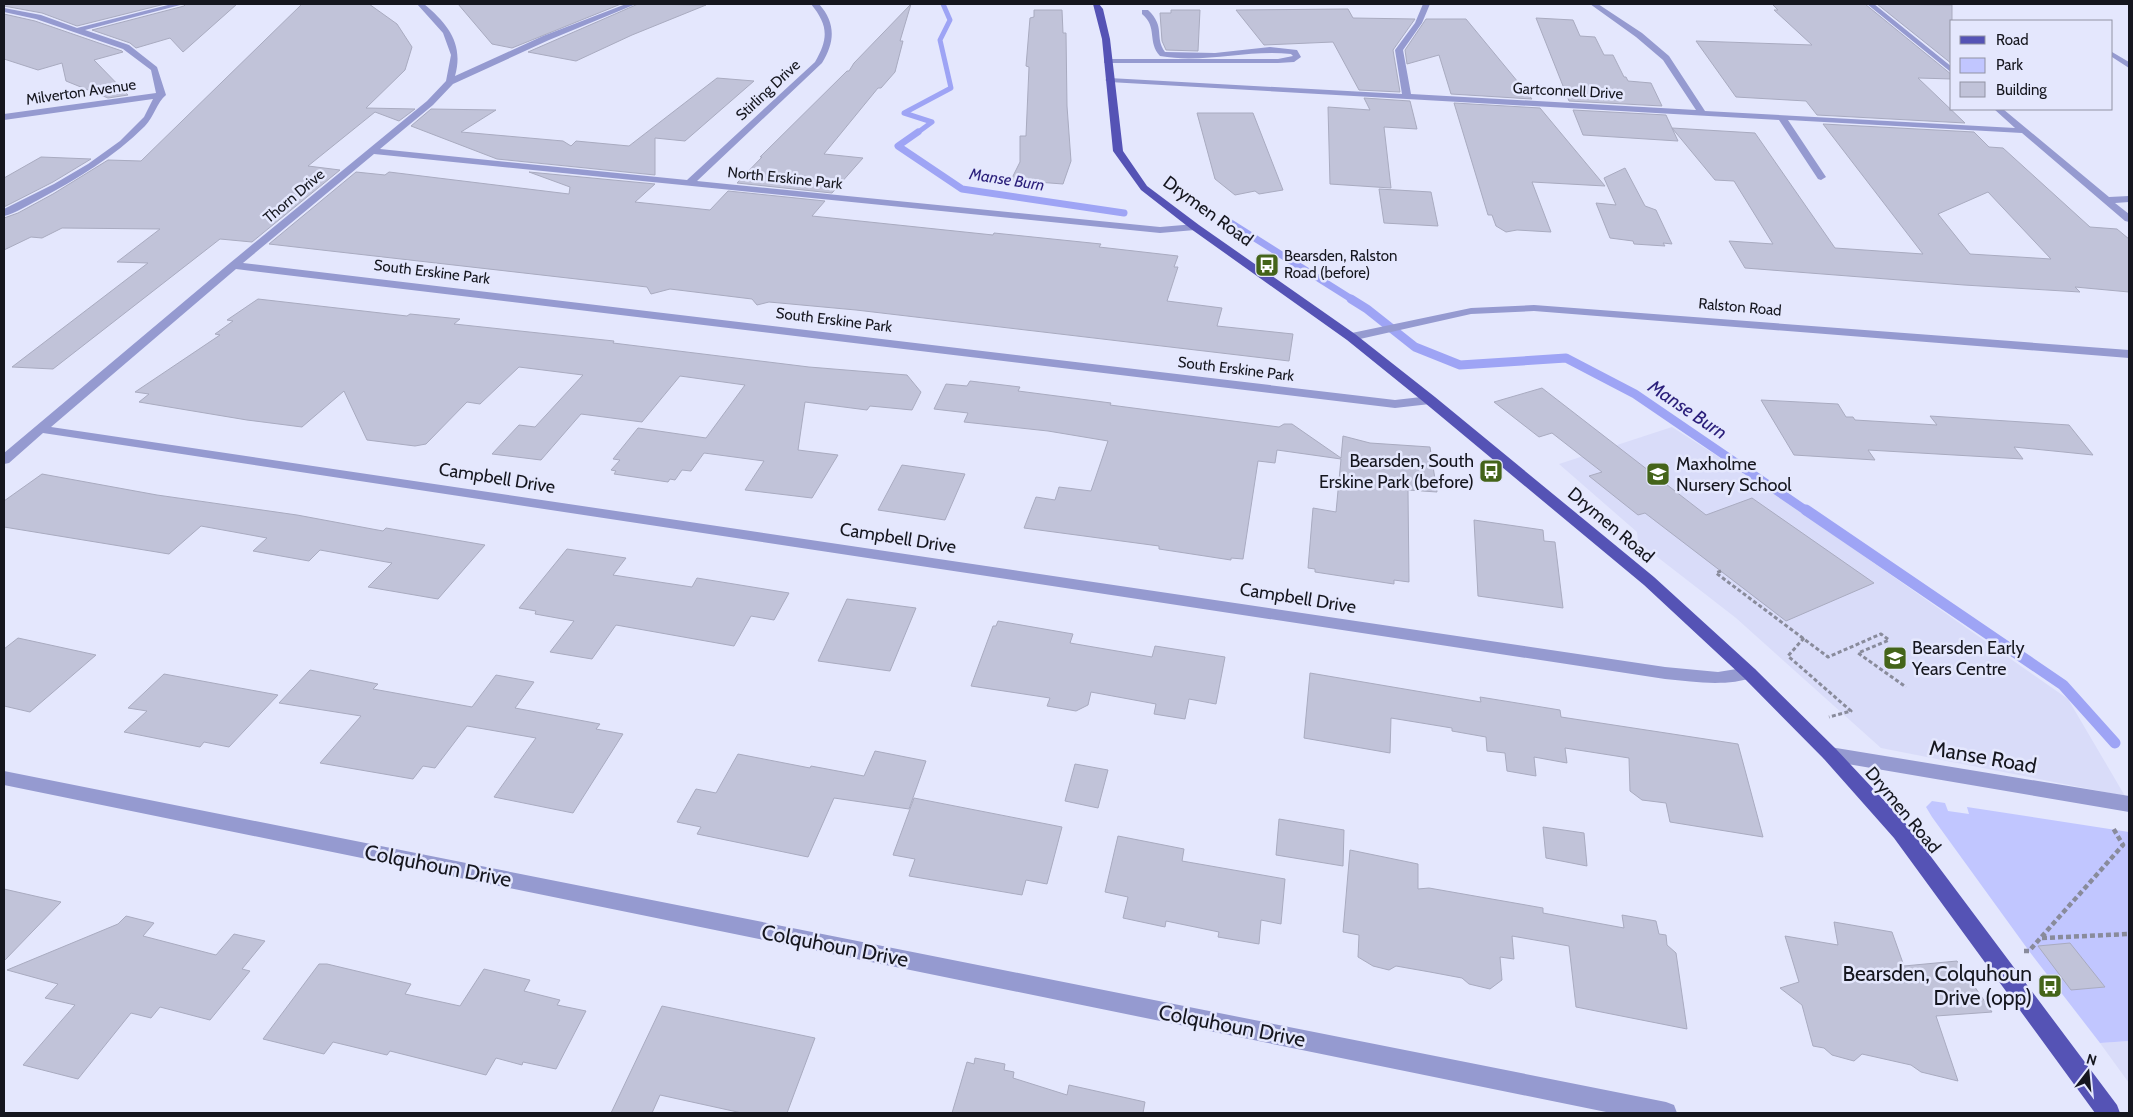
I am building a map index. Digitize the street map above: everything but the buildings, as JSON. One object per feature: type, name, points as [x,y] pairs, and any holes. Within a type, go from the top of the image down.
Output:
[{"type":"main road","name":"Drymen Road","points":[[1096,4],[1101,17],[1118,151],[1144,188],[1195,227],[1351,337],[1430,400],[1648,581],[1749,672],[1830,754],[1901,832],[2109,1113]]},
{"type":"street","points":[[78,30],[180,4]]},
{"type":"street","points":[[420,4],[445,29],[453,47],[455,56],[450,82]]},
{"type":"street","name":"Thorn Drive","points":[[4,460],[234,265],[430,103],[450,82],[546,38],[632,4]]},
{"type":"street","name":"Stirling Drive","points":[[689,183],[818,63],[828,44],[830,34],[828,20],[815,4]]},
{"type":"street","points":[[1407,96],[1399,50],[1406,38],[1420,24],[1426,4]]},
{"type":"street","points":[[1594,4],[1639,35],[1666,58],[1702,112]]},
{"type":"street","points":[[1870,4],[1950,69]]},
{"type":"street","name":"Milverton Avenue","points":[[4,10],[38,17],[140,54],[160,80],[162,94],[157,106],[146,120],[120,147],[66,182],[4,213]]},
{"type":"street","points":[[1107,61],[1278,61],[1291,60],[1297,56],[1294,52],[1282,49],[1215,55],[1163,54],[1158,50],[1156,44],[1154,21],[1145,12]]},
{"type":"street","points":[[2113,55],[2126,68]]},
{"type":"street","points":[[1938,59],[1950,60]]},
{"type":"street","name":"Gartconnell Drive","points":[[1109,80],[2025,131]]},
{"type":"street","name":"Milverton Avenue","points":[[4,117],[162,94]]},
{"type":"street","points":[[1999,110],[2129,219]]},
{"type":"street","points":[[1781,116],[1821,177]]},
{"type":"street","name":"North Erskine Park","points":[[372,151],[1160,230],[1195,227]]},
{"type":"street","points":[[2106,200],[2129,199]]},
{"type":"street","name":"South Erskine Park","points":[[234,265],[1395,404],[1430,400]]},
{"type":"street","name":"Ralston Road","points":[[1351,337],[1471,311],[1534,308],[2129,354]]},
{"type":"street","name":"Campbell Drive","points":[[41,429],[1666,673],[1718,678],[1749,672]]},
{"type":"street","name":"Manse Road","points":[[1830,754],[2129,804]]},
{"type":"street","name":"Colquhoun Drive","points":[[4,778],[1666,1113]]},
{"type":"path","points":[[1721,571],[1716,573],[1828,657],[1881,634],[1889,640],[1858,653],[1906,687]]},
{"type":"path","points":[[1802,725],[1851,711],[1788,656],[1804,638]]},
{"type":"path","points":[[1992,953],[2029,951],[2123,845],[2097,799]]},
{"type":"path","points":[[2041,938],[2129,934]]},
{"type":"shaded area","name":"Bearsden Early Years Centre","points":[[1672,427],[1761,484],[2068,699],[2125,796],[1881,748],[1736,618],[1638,542],[1637,532],[1559,464]]},
{"type":"shaded area","points":[[2129,1041],[2129,1083],[2100,1043]]},
{"type":"green space","points":[[1932,801],[1945,803],[1948,811],[1969,814],[1967,807],[2129,832],[2129,1041],[2100,1043],[2029,951],[1932,817],[1926,807]]},
{"type":"waterway","name":"Manse Burn","points":[[917,133],[932,122],[904,113],[951,88],[940,40],[950,20],[943,4]]},
{"type":"waterway","name":"Manse Burn","points":[[918,132],[898,146],[962,189],[1124,213]]},
{"type":"waterway","name":"Manse Burn","points":[[1226,220],[1353,300]]},
{"type":"waterway","name":"Manse Burn","points":[[1351,299],[1367,309],[1415,347],[1460,365],[1566,358],[1635,394],[1808,512]]},
{"type":"waterway","name":"Manse Burn","points":[[1806,510],[2063,685],[2115,743]]},
{"type":"place","name":"Bearsden, Ralston Road (before)","points":[[1267,265]]},
{"type":"place","name":"Bearsden, South Erskine Park (before)","points":[[1491,471]]},
{"type":"place","name":"Maxholme Nursery School","points":[[1658,474]]},
{"type":"place","name":"Bearsden Early Years Centre","points":[[1895,658]]},
{"type":"place","name":"Bearsden, Colquhoun Drive (opp)","points":[[2050,986]]}]
